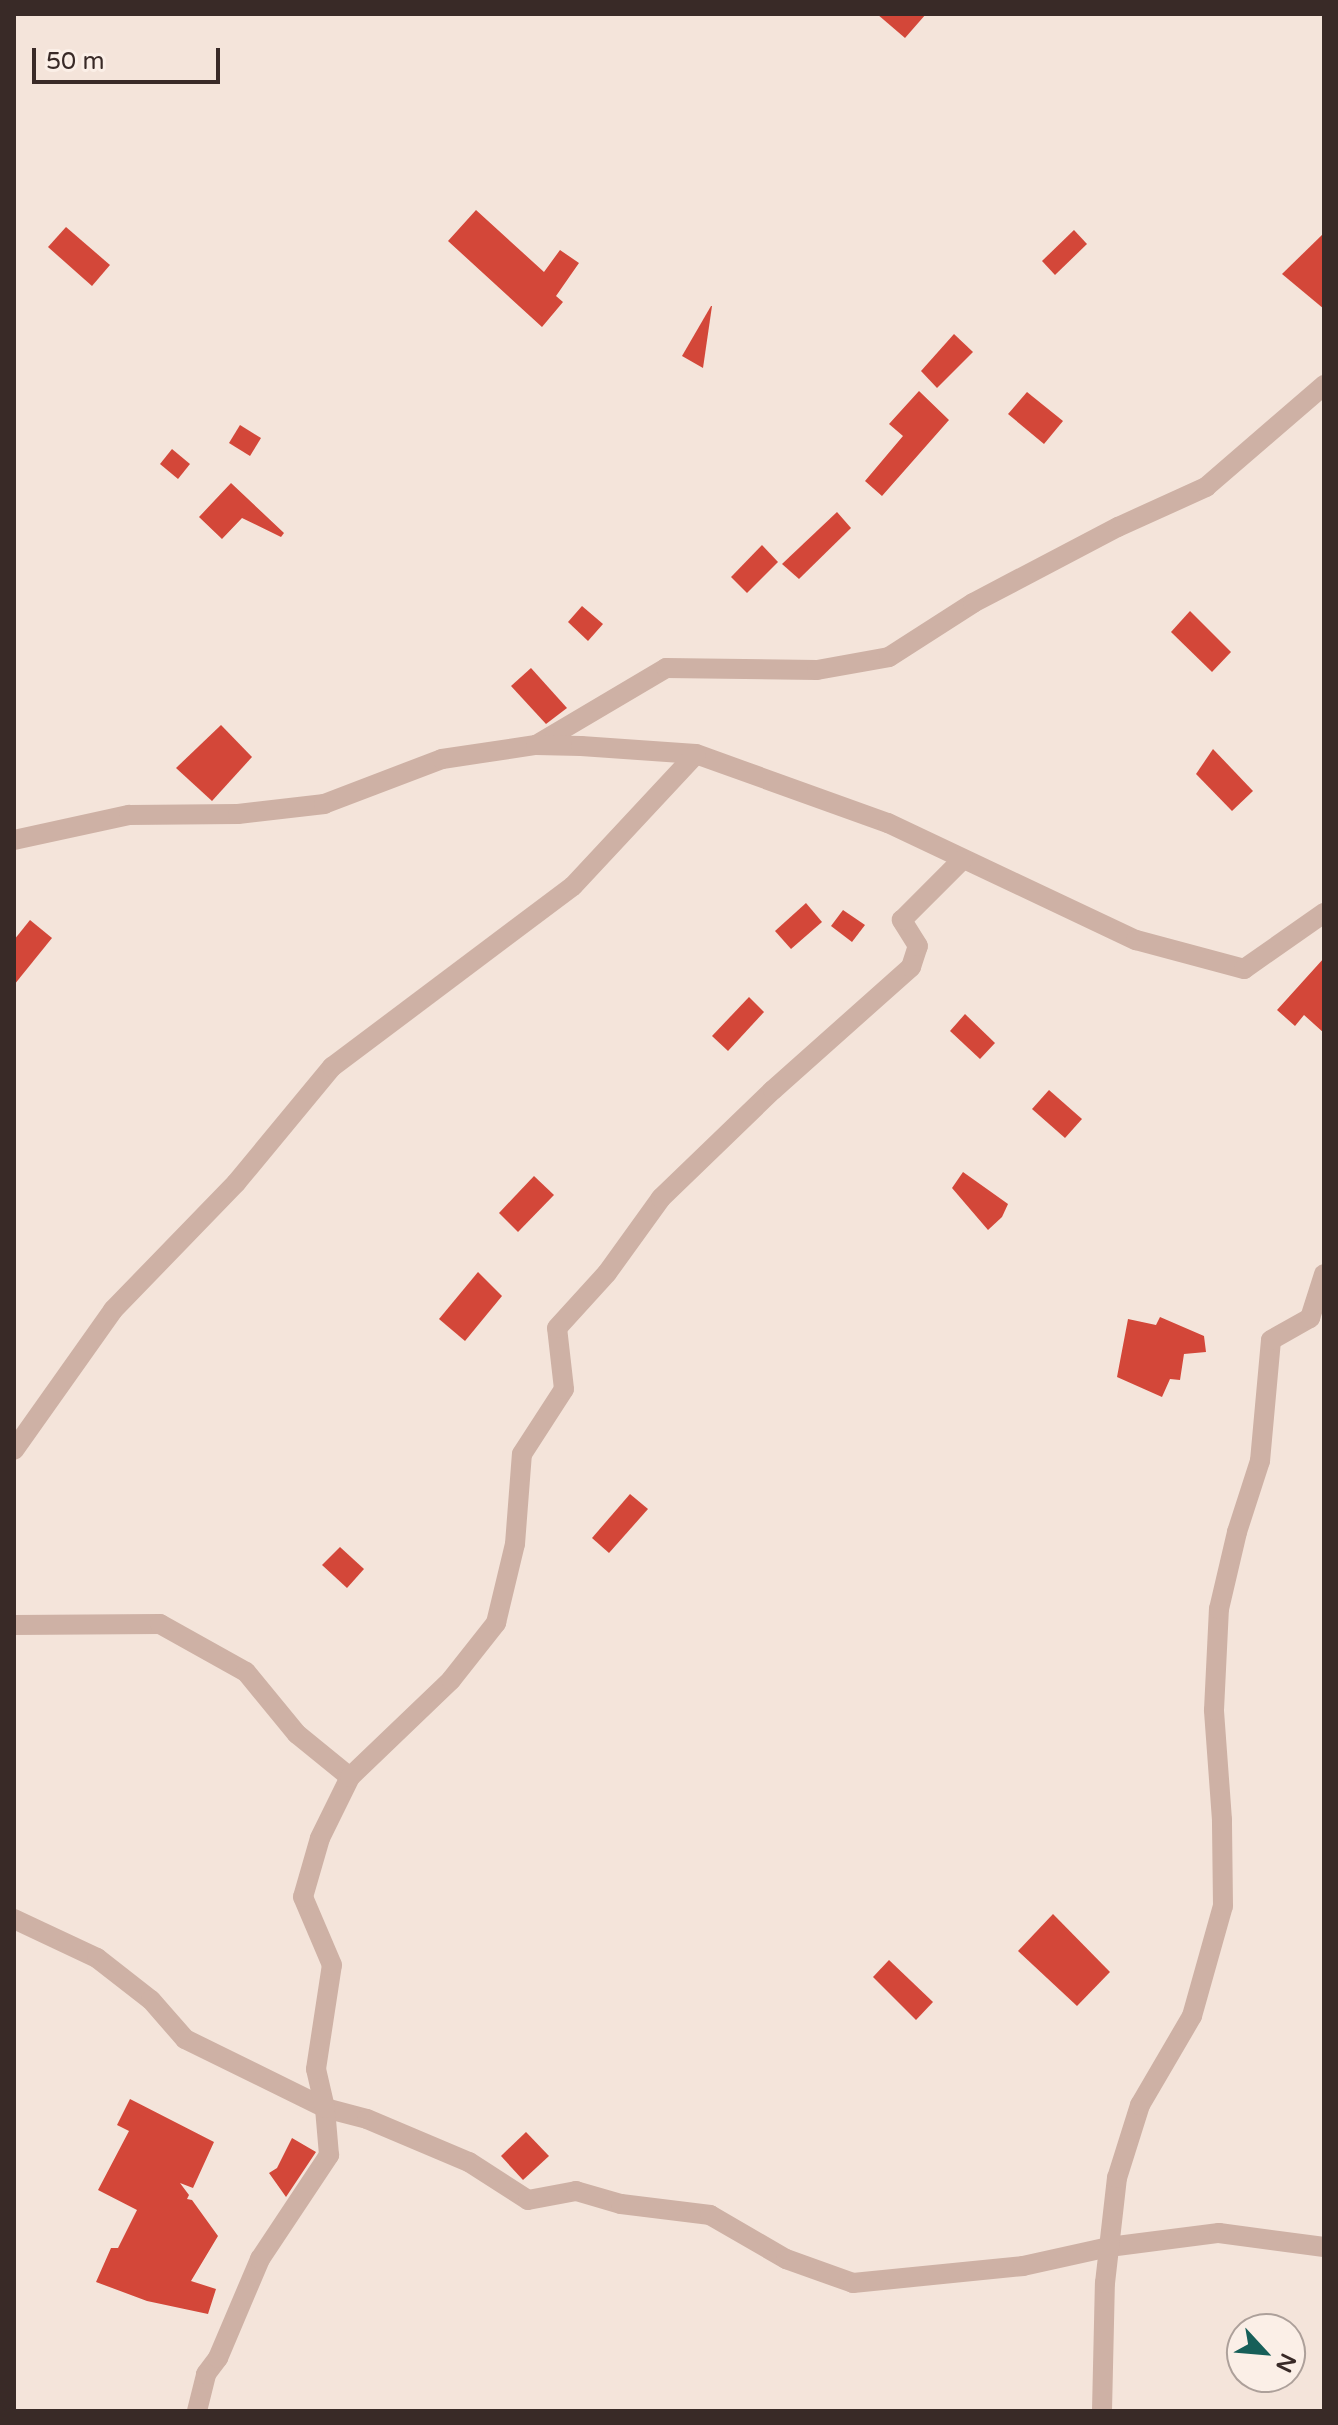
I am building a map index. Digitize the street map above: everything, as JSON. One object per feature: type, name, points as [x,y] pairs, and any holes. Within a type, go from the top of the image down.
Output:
[{"type":"street","points":[[536,745],[666,668],[817,670],[889,657],[973,603],[1206,487],[1324,385]]},
{"type":"street","points":[[14,840],[129,815],[238,814],[324,804],[442,759],[536,745],[696,754],[888,823],[1136,940],[1244,969],[1324,913]]},
{"type":"street","points":[[14,1450],[113,1310],[236,1183],[332,1067],[573,886],[696,754]]},
{"type":"street","points":[[197,2411],[206,2374],[218,2358],[260,2259],[329,2155],[325,2108],[316,2069],[332,1965],[303,1897],[320,1838],[350,1777],[451,1680],[496,1623],[515,1544],[522,1454],[564,1389],[557,1328],[607,1273],[661,1198],[793,1071],[911,967],[918,946],[902,920],[963,859]]},
{"type":"street","points":[[1102,2411],[1109,2247],[1117,2178],[1140,2105],[1192,2016],[1223,1906],[1222,1820],[1214,1710],[1219,1609],[1237,1532],[1260,1461],[1271,1340],[1310,1318],[1324,1274]]},
{"type":"street","points":[[14,1625],[160,1624],[246,1672],[297,1734],[350,1777]]},
{"type":"street","points":[[14,1919],[97,1958],[151,2000],[185,2039],[325,2108],[367,2119],[469,2162],[528,2200],[576,2191],[621,2204],[710,2215],[786,2259],[853,2283],[1023,2266],[1109,2247],[1219,2233],[1324,2247]]},
{"type":"building","points":[[877,14],[926,14],[905,38]]},
{"type":"building","points":[[476,210],[544,272],[560,250],[579,263],[556,296],[563,302],[542,327],[448,241]]},
{"type":"building","points":[[66,227],[110,265],[92,286],[48,247]]},
{"type":"building","points":[[1074,230],[1087,244],[1055,275],[1042,261]]},
{"type":"building","points":[[1324,233],[1324,309],[1282,274]]},
{"type":"building","points":[[712,306],[703,368],[682,356]]},
{"type":"building","points":[[954,334],[973,352],[937,388],[921,371]]},
{"type":"building","points":[[919,391],[949,420],[882,496],[865,481],[903,436],[889,424]]},
{"type":"building","points":[[1027,392],[1063,421],[1044,444],[1008,414]]},
{"type":"building","points":[[240,425],[261,438],[250,456],[229,443]]},
{"type":"building","points":[[172,449],[190,464],[178,479],[160,464]]},
{"type":"building","points":[[231,483],[284,533],[281,537],[242,518],[222,539],[199,517]]},
{"type":"building","points":[[837,512],[851,528],[799,579],[782,564]]},
{"type":"building","points":[[762,545],[778,562],[747,593],[731,577]]},
{"type":"building","points":[[582,606],[603,624],[588,641],[568,622]]},
{"type":"building","points":[[1190,611],[1231,652],[1212,672],[1171,632]]},
{"type":"building","points":[[531,668],[567,708],[546,724],[511,686]]},
{"type":"building","points":[[221,725],[252,757],[212,801],[176,768]]},
{"type":"building","points":[[1213,749],[1253,791],[1232,811],[1196,774]]},
{"type":"building","points":[[806,903],[822,922],[791,949],[775,931]]},
{"type":"building","points":[[843,910],[865,925],[852,942],[831,926]]},
{"type":"building","points":[[30,920],[52,938],[14,985],[14,940]]},
{"type":"building","points":[[1324,958],[1324,1033],[1304,1015],[1295,1026],[1277,1010]]},
{"type":"building","points":[[749,997],[764,1012],[728,1051],[712,1036]]},
{"type":"building","points":[[965,1014],[995,1043],[980,1059],[950,1031]]},
{"type":"building","points":[[1049,1090],[1082,1119],[1065,1138],[1032,1109]]},
{"type":"building","points":[[963,1172],[1008,1204],[1002,1217],[988,1230],[952,1188]]},
{"type":"building","points":[[534,1176],[554,1195],[518,1232],[499,1213]]},
{"type":"building","points":[[478,1272],[502,1296],[465,1341],[439,1319]]},
{"type":"building","points":[[1160,1317],[1204,1336],[1206,1352],[1184,1354],[1180,1380],[1170,1379],[1162,1397],[1117,1377],[1128,1319],[1156,1325]]},
{"type":"building","points":[[630,1494],[648,1509],[609,1553],[592,1538]]},
{"type":"building","points":[[340,1547],[364,1569],[347,1588],[322,1565]]},
{"type":"building","points":[[1053,1914],[1110,1972],[1077,2006],[1018,1951]]},
{"type":"building","points":[[889,1960],[933,2002],[916,2020],[873,1977]]},
{"type":"building","points":[[130,2099],[214,2142],[193,2188],[180,2183],[189,2195],[187,2199],[192,2200],[218,2236],[191,2281],[216,2289],[208,2314],[147,2301],[96,2282],[111,2248],[118,2248],[137,2210],[98,2190],[129,2131],[117,2125]]},
{"type":"building","points":[[526,2132],[549,2156],[523,2180],[501,2156]]},
{"type":"building","points":[[292,2138],[316,2152],[286,2197],[269,2173],[277,2168]]}]
